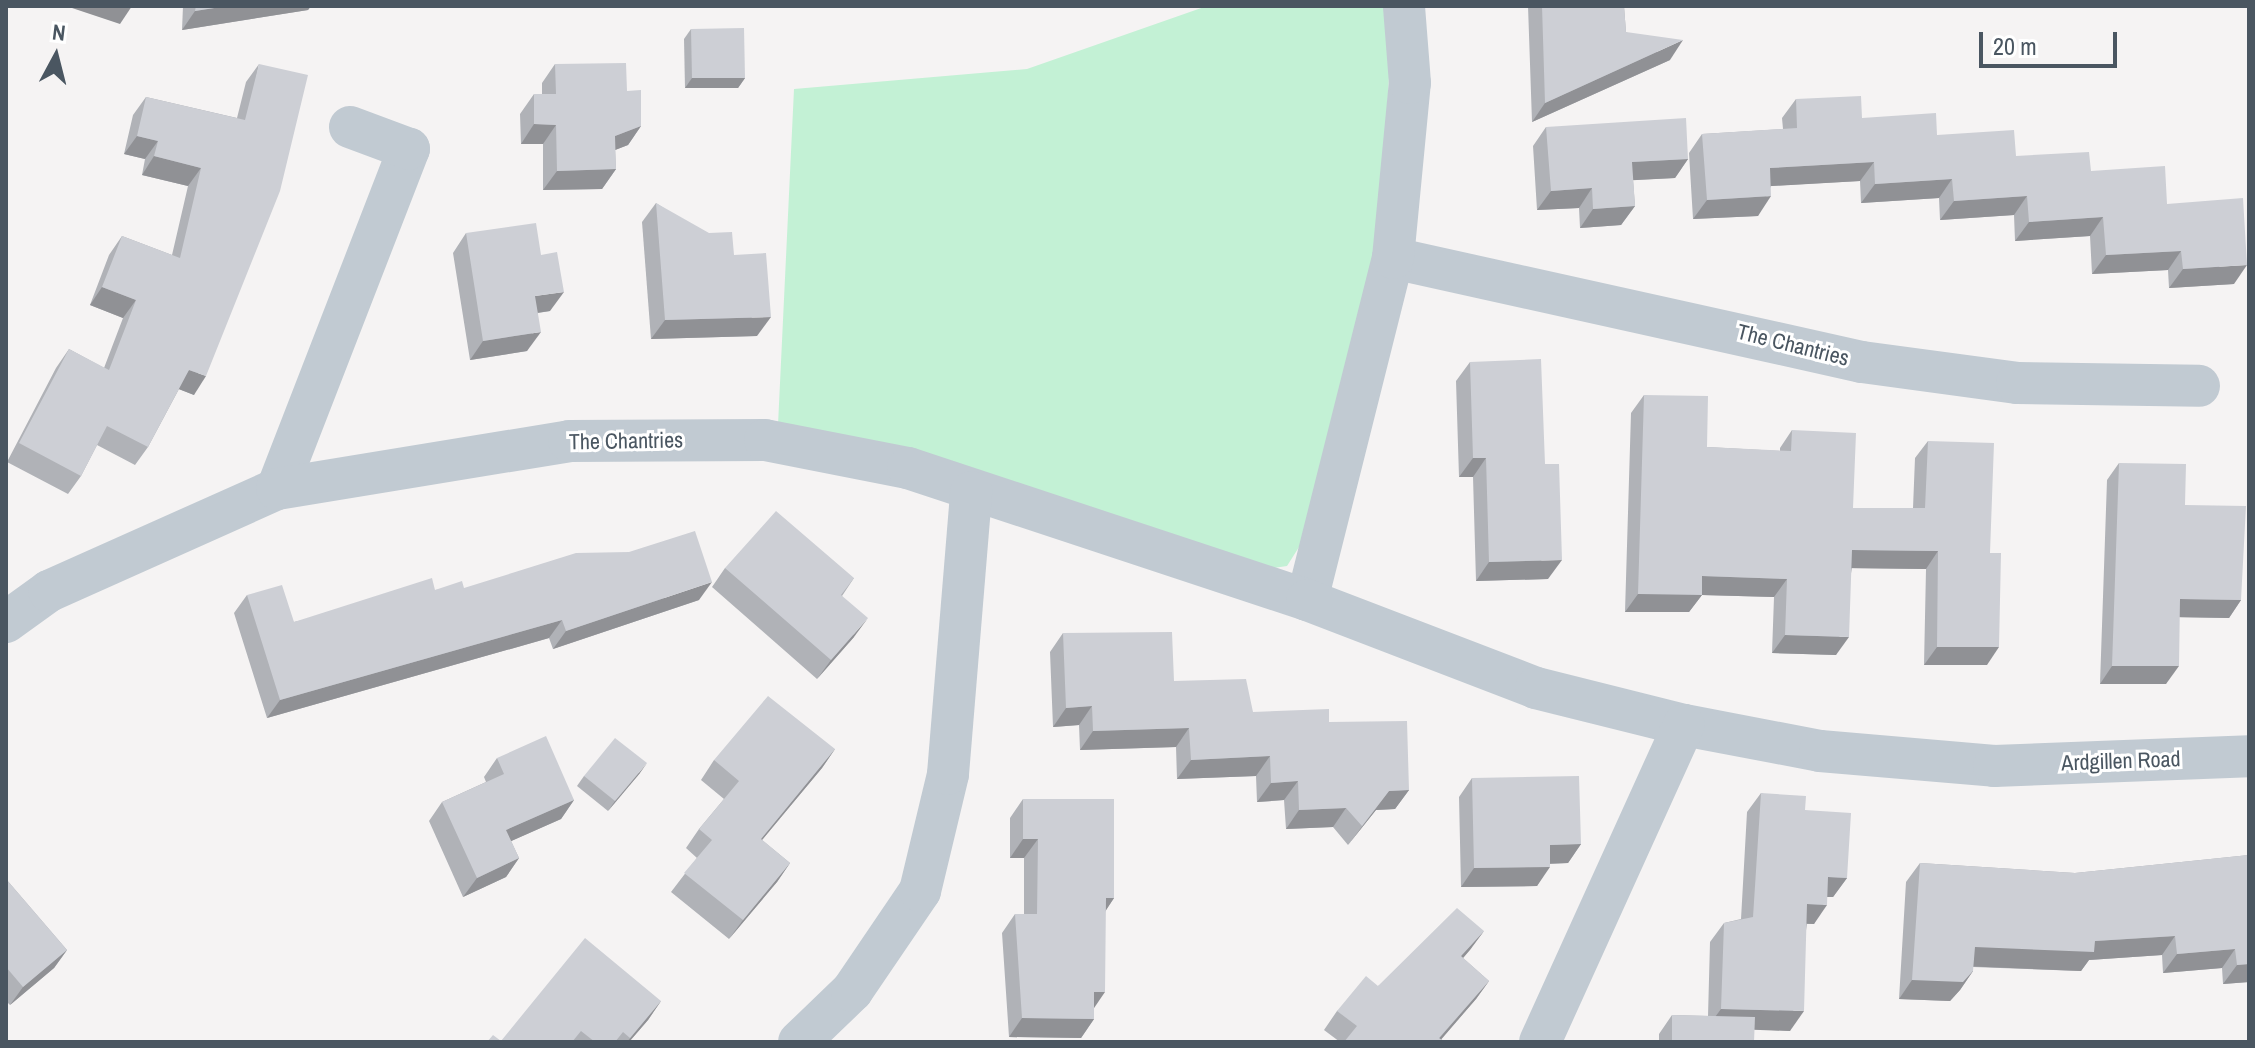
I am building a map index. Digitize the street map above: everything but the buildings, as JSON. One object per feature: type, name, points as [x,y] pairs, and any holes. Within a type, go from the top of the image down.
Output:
[{"type":"street","points":[[1307,600],[1393,258],[1410,83],[1404,6]]},
{"type":"street","points":[[277,489],[409,149],[350,127]]},
{"type":"street","name":"The Chantries","points":[[1393,258],[1862,362],[2017,383],[2199,386]]},
{"type":"street","name":"The Chantries","points":[[6,622],[49,591],[277,489],[569,441],[765,440],[908,468],[971,492],[1307,600],[1536,688],[1684,725],[1820,751],[1994,766]]},
{"type":"street","points":[[799,1042],[852,991],[920,891],[948,774],[971,492]]},
{"type":"street","points":[[1540,1042],[1684,725]]},
{"type":"street","name":"Ardgillen Road","points":[[1994,766],[2249,756]]},
{"type":"green space","points":[[1207,6],[1393,6],[1377,291],[1313,525],[1287,566],[1247,572],[777,446],[794,89],[1027,69]]}]
